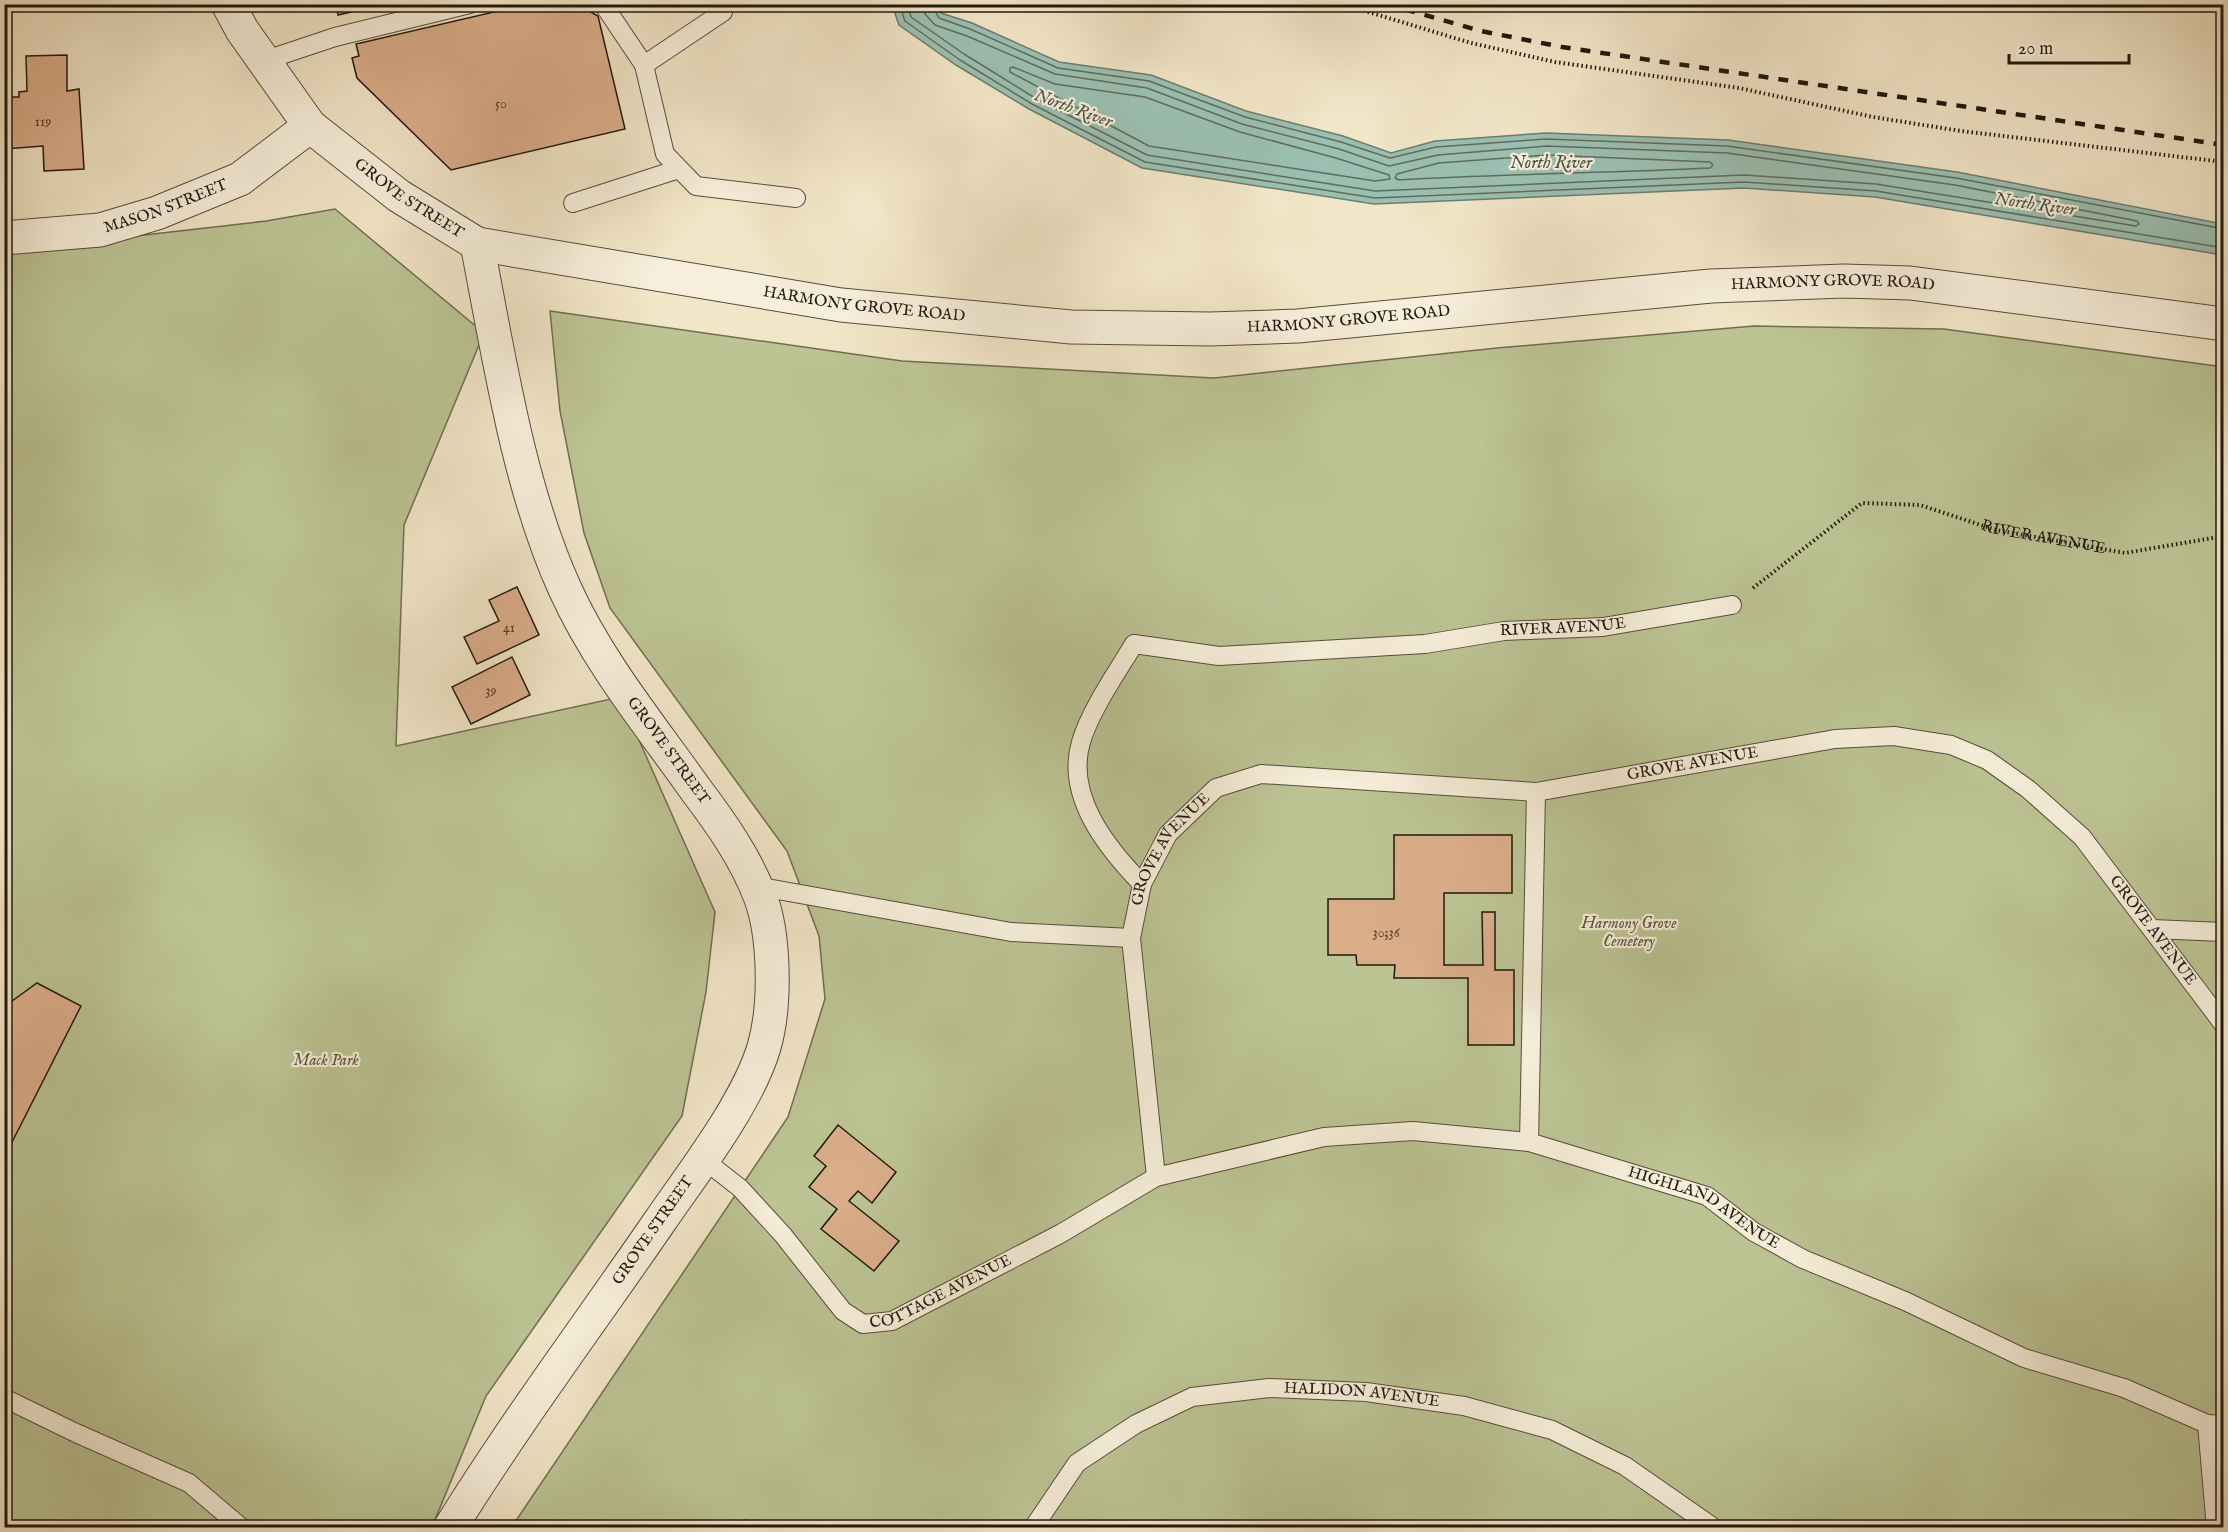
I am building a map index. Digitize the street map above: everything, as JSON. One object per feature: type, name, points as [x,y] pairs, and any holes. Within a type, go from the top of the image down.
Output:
[{"type":"street","name":"GROVE STREET","points":[[228,4],[242,30],[310,126],[399,196],[477,244],[527,481],[564,586],[585,630],[608,666],[728,832],[756,886],[766,917],[772,984],[764,1046],[744,1092],[703,1159],[450,1527]]},
{"type":"street","name":"MASON STREET","points":[[4,238],[100,230],[157,213],[240,178],[310,126]]},
{"type":"street","name":"HARMONY GROVE ROAD","points":[[477,244],[841,305],[1071,327],[1298,326],[1711,286],[1844,281],[1910,283],[2223,324]]},
{"type":"lane","points":[[263,61],[335,37],[470,4]]},
{"type":"lane","points":[[603,4],[644,65],[665,154],[696,186],[796,198]]},
{"type":"lane","points":[[644,65],[723,12]]},
{"type":"lane","points":[[573,203],[680,169]]},
{"type":"lane","name":"RIVER AVENUE","points":[[1142,884],[1114,855],[1091,818],[1077,775],[1081,742],[1108,687],[1134,644],[1219,656],[1425,644],[1504,631],[1603,627],[1732,605]]},
{"type":"lane","name":"GROVE AVENUE","points":[[1156,1177],[1131,938],[1142,884],[1168,834],[1216,788],[1261,774],[1536,792],[1835,739],[1894,736],[1951,746],[1988,760],[2020,783],[2082,837],[2223,1025]]},
{"type":"lane","points":[[1529,1142],[1536,792]]},
{"type":"lane","points":[[756,886],[1011,932],[1131,938]]},
{"type":"lane","points":[[2152,929],[2223,932]]},
{"type":"lane","name":"HIGHLAND AVENUE","points":[[1156,1177],[1324,1137],[1413,1131],[1529,1142],[1707,1196],[1754,1232],[1803,1259],[1905,1301],[2024,1358],[2124,1388],[2215,1424]]},
{"type":"lane","name":"COTTAGE AVENUE","points":[[703,1159],[740,1188],[783,1235],[843,1311],[863,1324],[892,1321],[1060,1234],[1156,1177]]},
{"type":"lane","name":"HALIDON AVENUE","points":[[1033,1527],[1077,1464],[1136,1424],[1192,1397],[1269,1388],[1366,1392],[1464,1406],[1552,1430],[1625,1466],[1714,1527]]},
{"type":"lane","points":[[4,1398],[189,1483],[242,1527]]},
{"type":"lane","points":[[2215,1424],[2217,1527]]},
{"type":"path","points":[[1342,4],[1471,43],[1555,62],[1739,88],[1873,117],[1961,131],[2223,162]]},
{"type":"path","name":"RIVER AVENUE","points":[[1732,605],[1791,556],[1862,503],[1920,505],[1996,530],[2125,553],[2223,536]]},
{"type":"green space","name":"Mack Park","points":[[335,209],[484,333],[404,525],[396,746],[620,697],[715,912],[706,992],[682,1116],[486,1396],[432,1527],[5,1527],[4,251],[266,221]]},
{"type":"green space","name":"Harmony Grove Cemetery","points":[[550,311],[902,361],[1214,378],[1497,348],[1754,326],[1944,329],[2223,367],[2223,1527],[511,1528],[788,1117],[825,999],[819,936],[787,851],[610,608],[584,533],[560,411]]},
{"type":"water","name":"North River","points":[[892,5],[935,5],[941,13],[972,23],[1059,62],[1151,75],[1246,111],[1343,136],[1391,153],[1435,141],[1546,133],[1728,140],[1957,172],[2223,224],[2223,255],[1875,197],[1744,188],[1374,204],[1142,168],[1029,109],[956,65],[899,25]]},
{"type":"building","points":[[336,4],[386,4],[338,15]]},
{"type":"building","points":[[528,4],[576,4],[598,16],[625,129],[451,170],[357,78],[352,58],[359,56],[356,44]]},
{"type":"building","points":[[67,55],[67,91],[79,89],[84,169],[44,171],[43,146],[4,149],[4,97],[19,97],[19,92],[27,91],[26,56]]},
{"type":"building","points":[[517,587],[539,635],[477,664],[464,637],[499,621],[489,600]]},
{"type":"building","points":[[512,657],[530,695],[471,724],[452,687]]},
{"type":"building","points":[[1394,835],[1512,835],[1512,893],[1444,893],[1444,965],[1483,965],[1482,912],[1495,912],[1495,970],[1514,970],[1514,1045],[1468,1045],[1468,978],[1394,978],[1395,965],[1357,965],[1356,955],[1328,955],[1328,899],[1394,899]]},
{"type":"building","points":[[37,983],[81,1006],[4,1158],[4,1002],[8,1004]]},
{"type":"building","points":[[838,1125],[896,1172],[872,1203],[858,1191],[849,1201],[899,1241],[874,1271],[821,1229],[837,1209],[809,1187],[826,1166],[814,1156]]},
{"type":"building","points":[[746,1520],[783,1528],[744,1528]]},
{"type":"railway","points":[[1386,4],[1481,31],[1562,47],[2224,145]]}]
